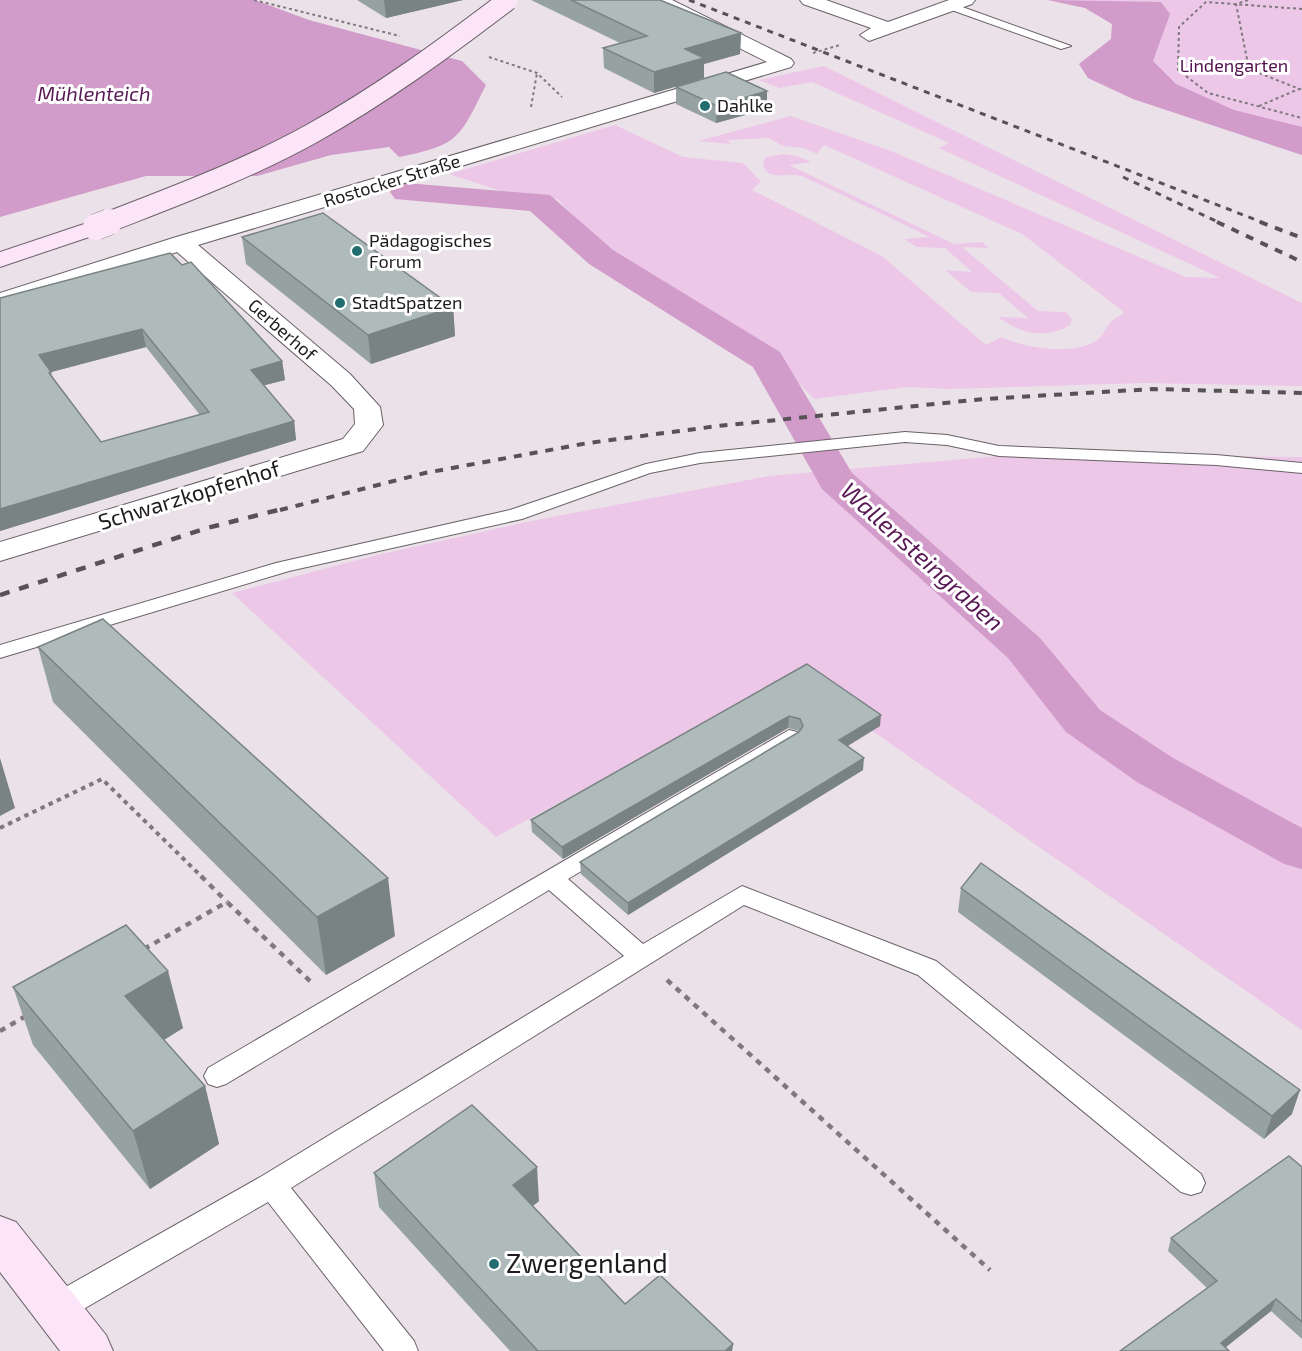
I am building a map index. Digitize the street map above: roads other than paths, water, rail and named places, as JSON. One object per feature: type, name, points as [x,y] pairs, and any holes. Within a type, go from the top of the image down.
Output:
[{"type":"main road","points":[[0,260],[96,227],[177,195],[305,137],[399,79],[508,0]]},
{"type":"main road","points":[[0,1236],[89,1351]]},
{"type":"street","name":"Rostocker Straße","points":[[0,301],[181,243],[784,63],[658,0]]},
{"type":"street","points":[[809,0],[888,28]]},
{"type":"street","points":[[869,35],[958,3]]},
{"type":"street","name":"Gerberhof","points":[[181,243],[341,380],[367,407],[369,425]]},
{"type":"street","name":"Schwarzkopfenhof","points":[[2,546],[353,445],[369,425]]},
{"type":"lane","points":[[958,3],[1065,46]]},
{"type":"lane","points":[[0,651],[283,567],[515,514],[646,469],[700,458],[905,437],[946,440],[999,451],[1216,460],[1302,468]]},
{"type":"lane","points":[[217,1076],[789,737]]},
{"type":"lane","points":[[551,878],[642,957]]},
{"type":"lane","points":[[57,1308],[272,1185],[742,895],[927,968],[1191,1183]]},
{"type":"lane","points":[[272,1185],[403,1351]]},
{"type":"water","name":"Mühlenteich","points":[[0,0],[255,0],[309,20],[462,61],[486,85],[455,137],[446,143],[419,153],[399,157],[389,147],[331,155],[257,176],[146,176],[0,217]]},
{"type":"water","points":[[1048,0],[1161,2],[1170,14],[1153,61],[1176,84],[1234,110],[1302,127],[1302,155],[1133,99],[1088,78],[1079,64],[1111,39],[1112,24],[1085,8]]},
{"type":"waterway","name":"Wallensteingraben","points":[[406,192],[539,202],[601,257],[767,360],[836,480],[1024,648],[1083,721],[1155,770],[1302,851]]},
{"type":"railway","points":[[689,0],[1264,223]]},
{"type":"railway","points":[[1123,177],[1220,223]]},
{"type":"railway","points":[[1217,222],[1302,262]]},
{"type":"railway","points":[[1260,222],[1302,238]]},
{"type":"railway","points":[[280,510],[425,473],[588,443],[718,426],[984,399],[1153,389],[1302,393]]},
{"type":"railway","points":[[0,595],[207,528],[286,508]]},
{"type":"place","name":"Dahlke","points":[[705,106]]},
{"type":"place","name":"Pädagogisches Forum","points":[[357,251]]},
{"type":"place","name":"StadtSpatzen","points":[[340,303]]},
{"type":"place","name":"Zwergenland","points":[[494,1264]]},
{"type":"park label","name":"Lindengarten","points":[[1234,66]]}]
